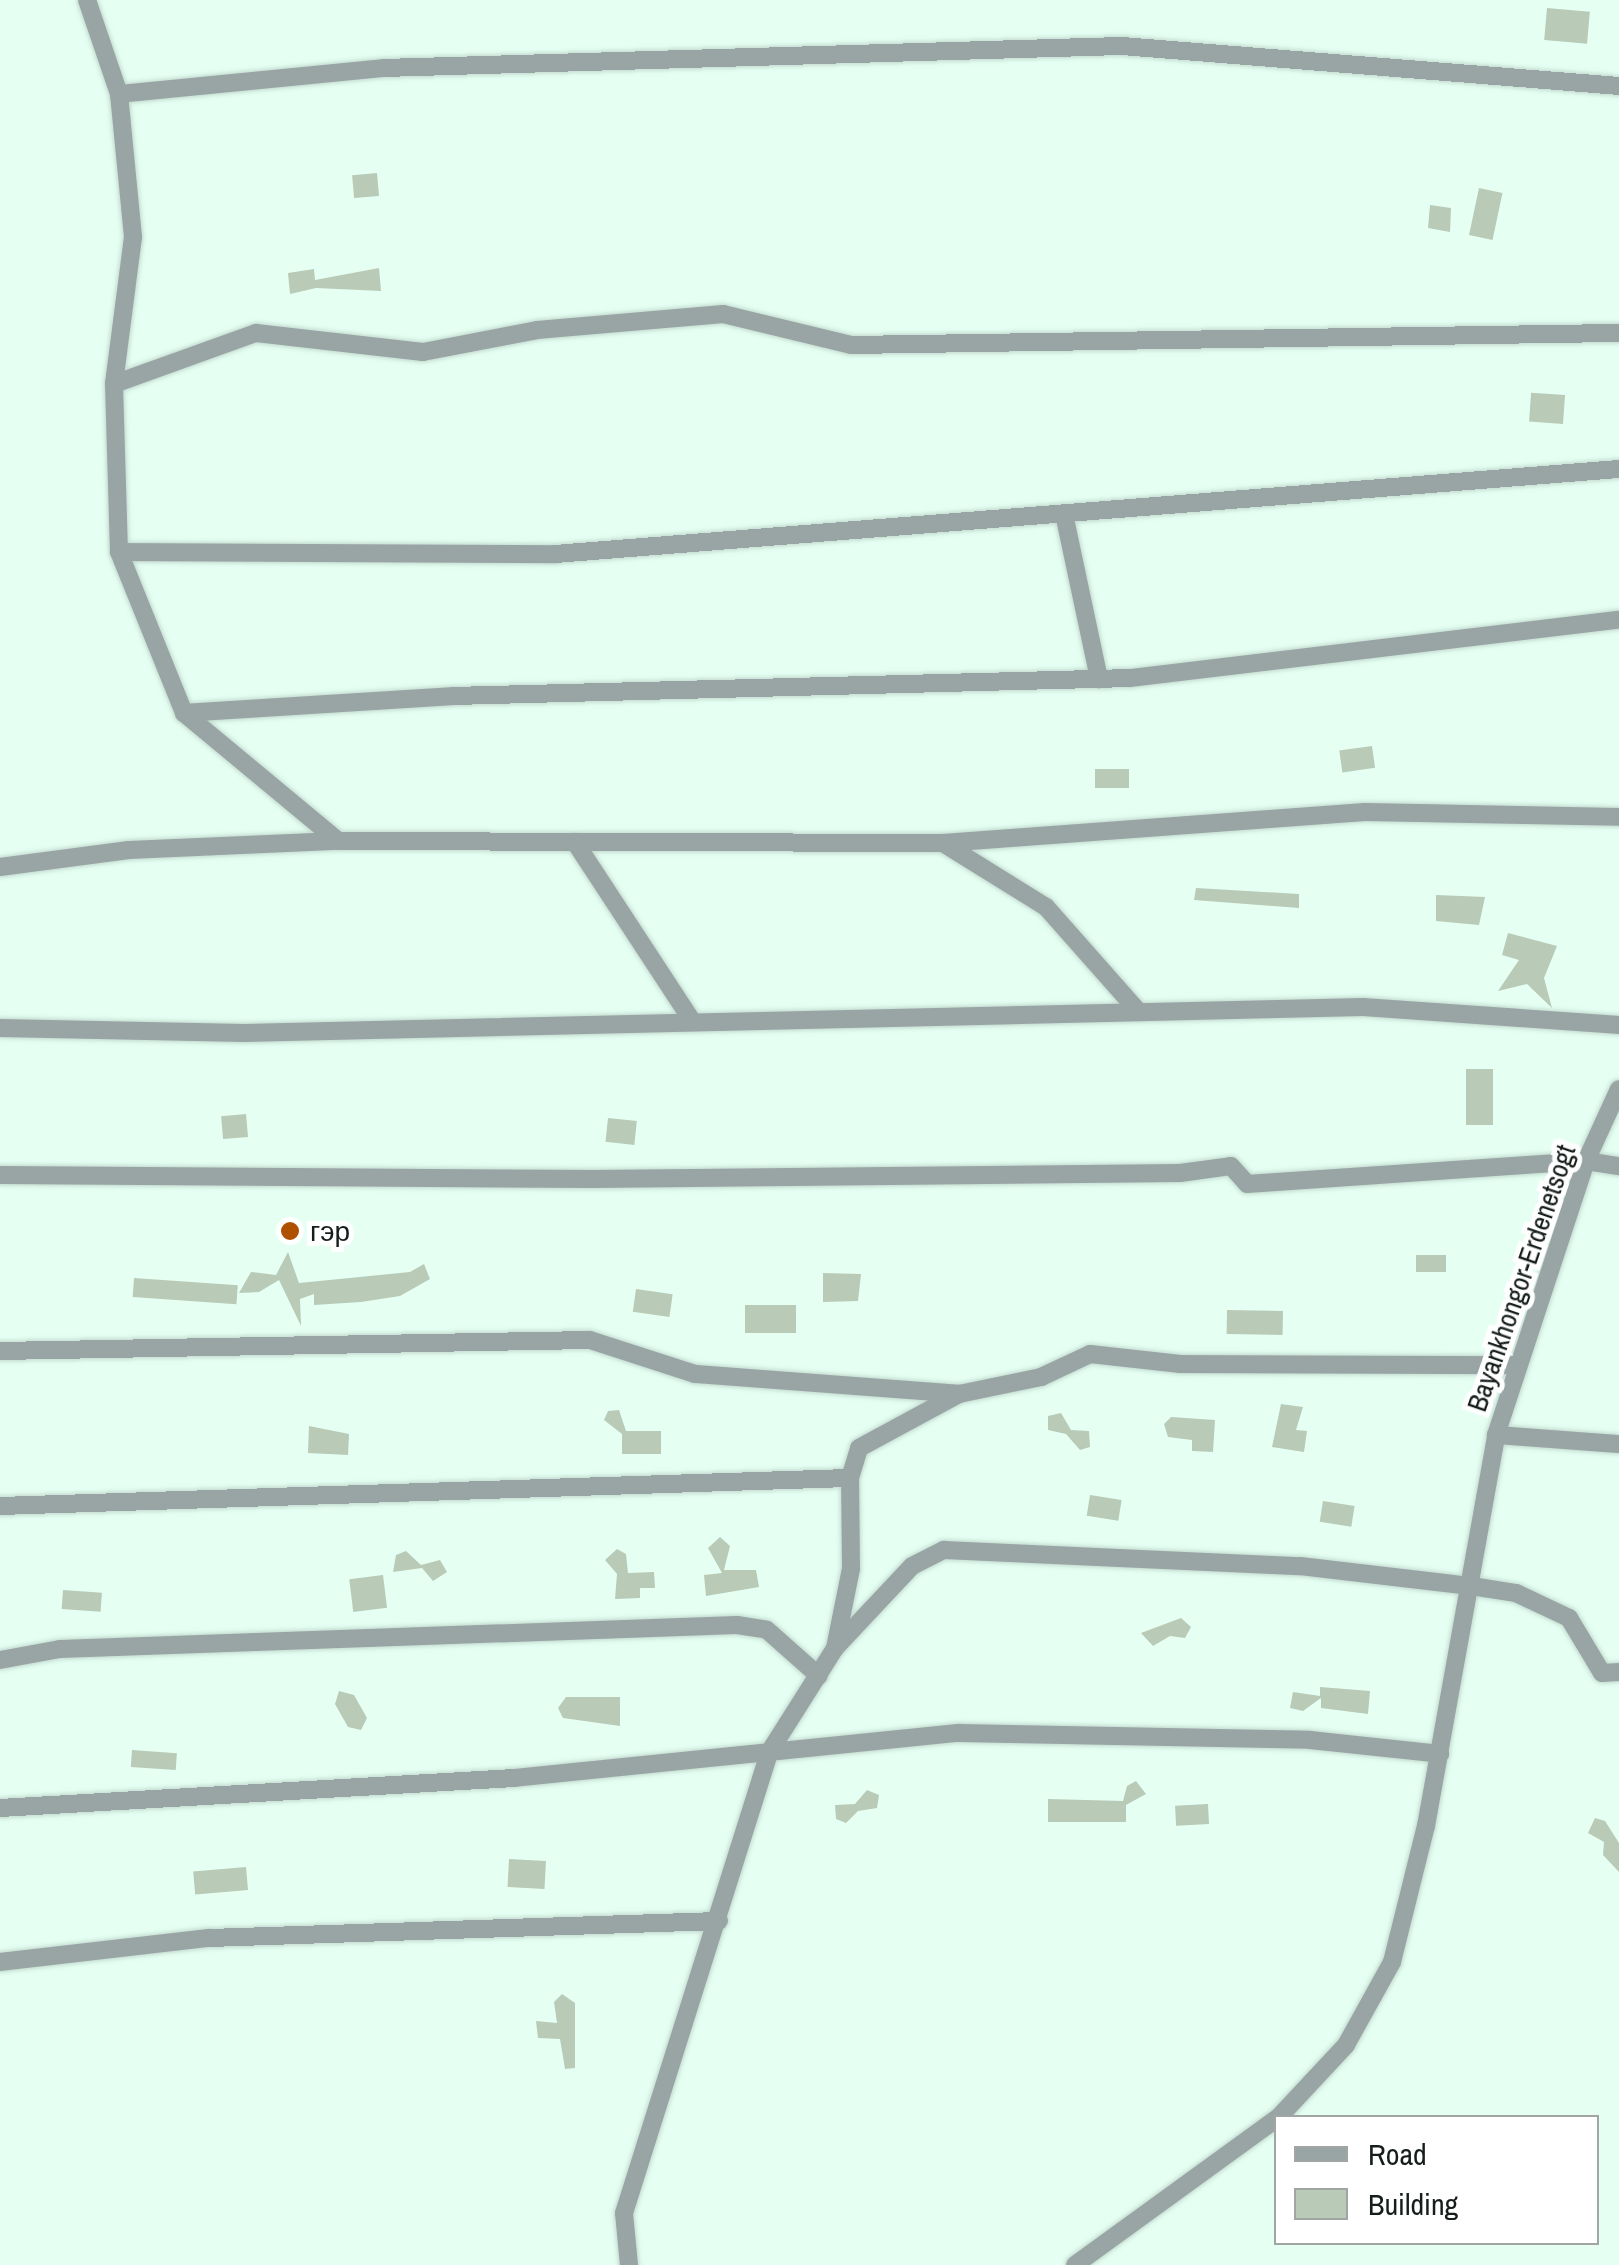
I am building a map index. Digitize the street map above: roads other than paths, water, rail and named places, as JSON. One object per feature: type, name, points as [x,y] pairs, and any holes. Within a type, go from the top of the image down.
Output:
[{"type":"street","points":[[87,0],[119,94],[133,237],[114,384],[119,552],[184,714],[338,841]]},
{"type":"street","points":[[119,94],[384,68],[1122,46],[1619,86]]},
{"type":"street","points":[[114,384],[256,333],[423,352],[537,330],[723,314],[851,345],[1619,333]]},
{"type":"street","points":[[119,552],[555,554],[1619,470]]},
{"type":"street","points":[[1064,514],[1099,679]]},
{"type":"street","points":[[184,714],[453,696],[1099,679],[1619,620]]},
{"type":"street","points":[[0,867],[129,850],[338,841],[943,843],[1365,812],[1619,818]]},
{"type":"street","points":[[575,842],[694,1022]]},
{"type":"street","points":[[943,843],[1046,907],[1139,1012]]},
{"type":"street","points":[[0,1028],[244,1033],[1363,1007],[1619,1025]]},
{"type":"street","name":"Bayankhongor-Erdenetsogt","points":[[1280,2115],[1346,2045],[1375,2001],[1405,1917],[1457,1665],[1496,1434],[1514,1365],[1586,1160],[1619,1089]]},
{"type":"street","points":[[0,1175],[612,1179],[1180,1173],[1231,1166],[1247,1184],[1586,1160],[1619,1166]]},
{"type":"street","points":[[0,1351],[590,1340],[695,1374],[959,1394],[1041,1378],[1090,1354],[1180,1364],[1514,1365]]},
{"type":"street","points":[[835,1648],[850,1569],[850,1478],[859,1448],[959,1394]]},
{"type":"street","points":[[1496,1434],[1619,1444]]},
{"type":"street","points":[[0,1506],[850,1478]]},
{"type":"street","points":[[629,2265],[624,2213],[770,1750],[835,1648],[912,1566],[944,1550],[1300,1566],[1471,1586],[1516,1593],[1569,1618],[1602,1672],[1619,1672]]},
{"type":"street","points":[[0,1660],[60,1649],[737,1625],[767,1630],[819,1676]]},
{"type":"street","points":[[0,1808],[514,1778],[959,1733],[1310,1740],[1440,1754]]},
{"type":"street","points":[[0,1962],[209,1938],[719,1921]]},
{"type":"street","name":"Bayankhongor-Erdenetsogt","points":[[1075,2265],[1274,2120]]},
{"type":"place","name":"гэр","points":[[290,1231]]}]
